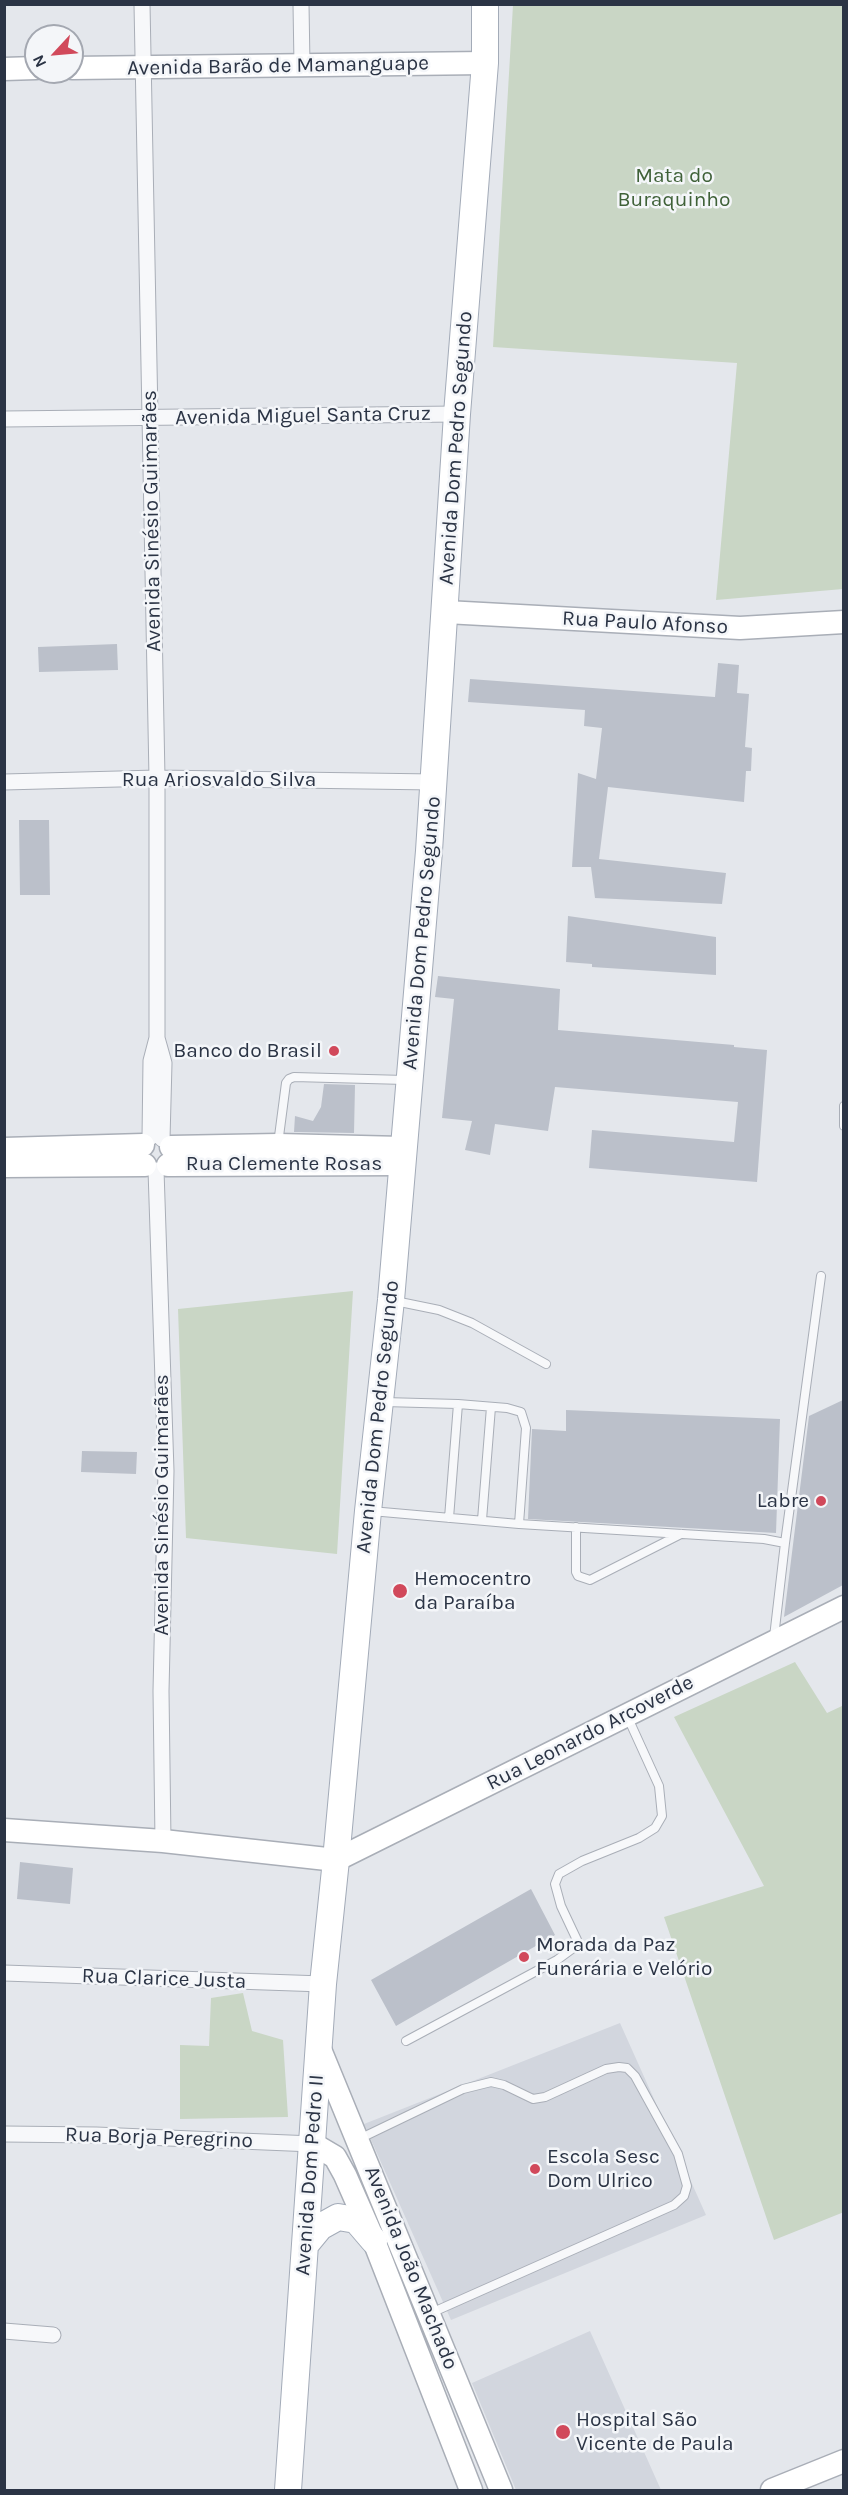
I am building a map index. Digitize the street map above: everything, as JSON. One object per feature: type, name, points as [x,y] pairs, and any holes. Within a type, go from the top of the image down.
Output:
[{"type":"main road","name":"Avenida Dom Pedro Segundo","points":[[336,1860],[368,1511],[391,1300],[410,1080],[434,782],[457,414],[484,63],[486,4]]},
{"type":"main road","name":"Avenida Barão de Mamanguape","points":[[84,68],[484,63]]},
{"type":"main road","points":[[4,69],[24,68]]},
{"type":"main road","name":"Rua Paulo Afonso","points":[[446,612],[740,628],[843,622]]},
{"type":"main road","name":"Rua Clemente Rosas","points":[[4,1166],[278,1145],[402,1156]]},
{"type":"main road","name":"Rua Clemente Rosas","points":[[4,1149],[402,1156]]},
{"type":"main road","name":"Rua Leonardo Arcoverde","points":[[336,1860],[843,1607]]},
{"type":"main road","points":[[4,1830],[162,1841],[336,1860]]},
{"type":"main road","name":"Avenida Dom Pedro II","points":[[288,2490],[323,1984],[336,1860]]},
{"type":"main road","name":"Avenida João Machado","points":[[319,2047],[501,2490]]},
{"type":"main road","name":"Avenida João Machado","points":[[313,2144],[335,2157],[374,2241],[471,2490]]},
{"type":"main road","points":[[306,2244],[320,2227],[338,2217],[356,2220],[374,2241]]},
{"type":"main road","points":[[436,2401],[461,2391]]},
{"type":"main road","points":[[772,2490],[843,2461]]},
{"type":"street","name":"Avenida Sinésio Guimarães","points":[[142,4],[157,778],[157,1038],[164,1063],[157,1153],[166,1472],[161,1691],[162,1841]]},
{"type":"street","points":[[302,4],[302,65]]},
{"type":"street","name":"Avenida Miguel Santa Cruz","points":[[4,419],[457,414]]},
{"type":"street","name":"Rua Ariosvaldo Silva","points":[[4,782],[157,778],[434,782]]},
{"type":"street","name":"Rua Clarice Justa","points":[[4,1973],[323,1984]]},
{"type":"street","name":"Rua Borja Peregrino","points":[[4,2134],[96,2134],[313,2144]]},
{"type":"street","points":[[4,2331],[52,2334]]},
{"type":"lane","points":[[278,1145],[286,1083],[289,1079],[294,1077],[410,1080]]},
{"type":"lane","points":[[843,1106],[843,1126]]},
{"type":"lane","points":[[773,1641],[821,1276]]},
{"type":"lane","points":[[391,1300],[439,1310],[472,1323],[546,1364]]},
{"type":"lane","points":[[379,1402],[459,1404],[516,1409],[520,1412],[525,1422],[519,1524]]},
{"type":"lane","points":[[450,1518],[459,1404]]},
{"type":"lane","points":[[482,1520],[491,1407]]},
{"type":"lane","points":[[368,1511],[519,1524],[764,1539],[785,1543]]},
{"type":"lane","points":[[576,1527],[576,1572],[578,1576],[590,1580],[682,1533]]},
{"type":"lane","points":[[406,2041],[557,1960],[572,1949],[577,1940],[561,1906],[555,1884],[559,1874],[582,1861],[639,1838],[655,1828],[662,1816],[659,1786],[627,1713]]},
{"type":"lane","points":[[358,2140],[463,2089],[491,2082],[504,2085],[532,2099],[545,2097],[606,2069],[619,2067],[627,2068],[635,2076],[678,2154],[687,2186],[684,2196],[674,2205],[429,2314]]},
{"type":"shaded area","name":"Escola Sesc Dom Ulrico","points":[[620,2023],[706,2215],[451,2320],[364,2124]]},
{"type":"shaded area","name":"Hospital São Vicente de Paula","points":[[590,2331],[661,2490],[516,2490],[472,2383]]},
{"type":"green space","name":"Mata do Buraquinho","points":[[513,5],[843,5],[843,589],[716,600],[737,363],[493,347]]},
{"type":"green space","points":[[353,1291],[337,1554],[186,1538],[178,1309]]},
{"type":"green space","points":[[795,1662],[827,1713],[842,1706],[843,1709],[844,2212],[774,2240],[664,1917],[764,1886],[674,1717]]},
{"type":"green space","points":[[243,1993],[252,2031],[283,2040],[288,2117],[180,2119],[180,2045],[209,2046],[211,1998]]},
{"type":"building","points":[[117,644],[118,670],[39,672],[38,647]]},
{"type":"building","points":[[718,663],[739,665],[737,693],[749,694],[745,747],[752,748],[751,771],[746,771],[744,802],[608,787],[599,859],[726,873],[722,904],[595,898],[591,867],[572,867],[578,773],[596,779],[602,728],[584,726],[585,710],[468,702],[470,679],[715,697]]},
{"type":"building","points":[[19,820],[49,820],[50,895],[20,895]]},
{"type":"building","points":[[568,916],[716,937],[716,975],[592,967],[592,964],[566,962]]},
{"type":"building","points":[[438,976],[560,989],[558,1030],[734,1045],[734,1047],[767,1050],[757,1182],[589,1168],[592,1130],[734,1142],[738,1102],[555,1087],[548,1131],[495,1124],[490,1155],[465,1150],[472,1121],[442,1118],[454,999],[435,997]]},
{"type":"building","points":[[324,1084],[355,1085],[354,1133],[294,1132],[295,1116],[313,1121],[321,1107]]},
{"type":"building","name":"Labre","points":[[843,1400],[843,1585],[784,1617],[809,1416]]},
{"type":"building","points":[[566,1410],[780,1419],[776,1533],[528,1519],[532,1429],[566,1431]]},
{"type":"building","points":[[82,1451],[137,1452],[136,1474],[81,1472]]},
{"type":"building","points":[[20,1862],[73,1868],[70,1904],[17,1899]]},
{"type":"building","points":[[531,1889],[555,1935],[396,2026],[371,1980]]},
{"type":"place","name":"Banco do Brasil","points":[[334,1051]]},
{"type":"place","name":"Labre","points":[[821,1501]]},
{"type":"place","name":"Hemocentro da Paraíba","points":[[400,1591]]},
{"type":"place","name":"Morada da Paz Funerária e Velório","points":[[524,1957]]},
{"type":"place","name":"Escola Sesc Dom Ulrico","points":[[535,2169]]},
{"type":"place","name":"Hospital São Vicente de Paula","points":[[563,2432]]}]
